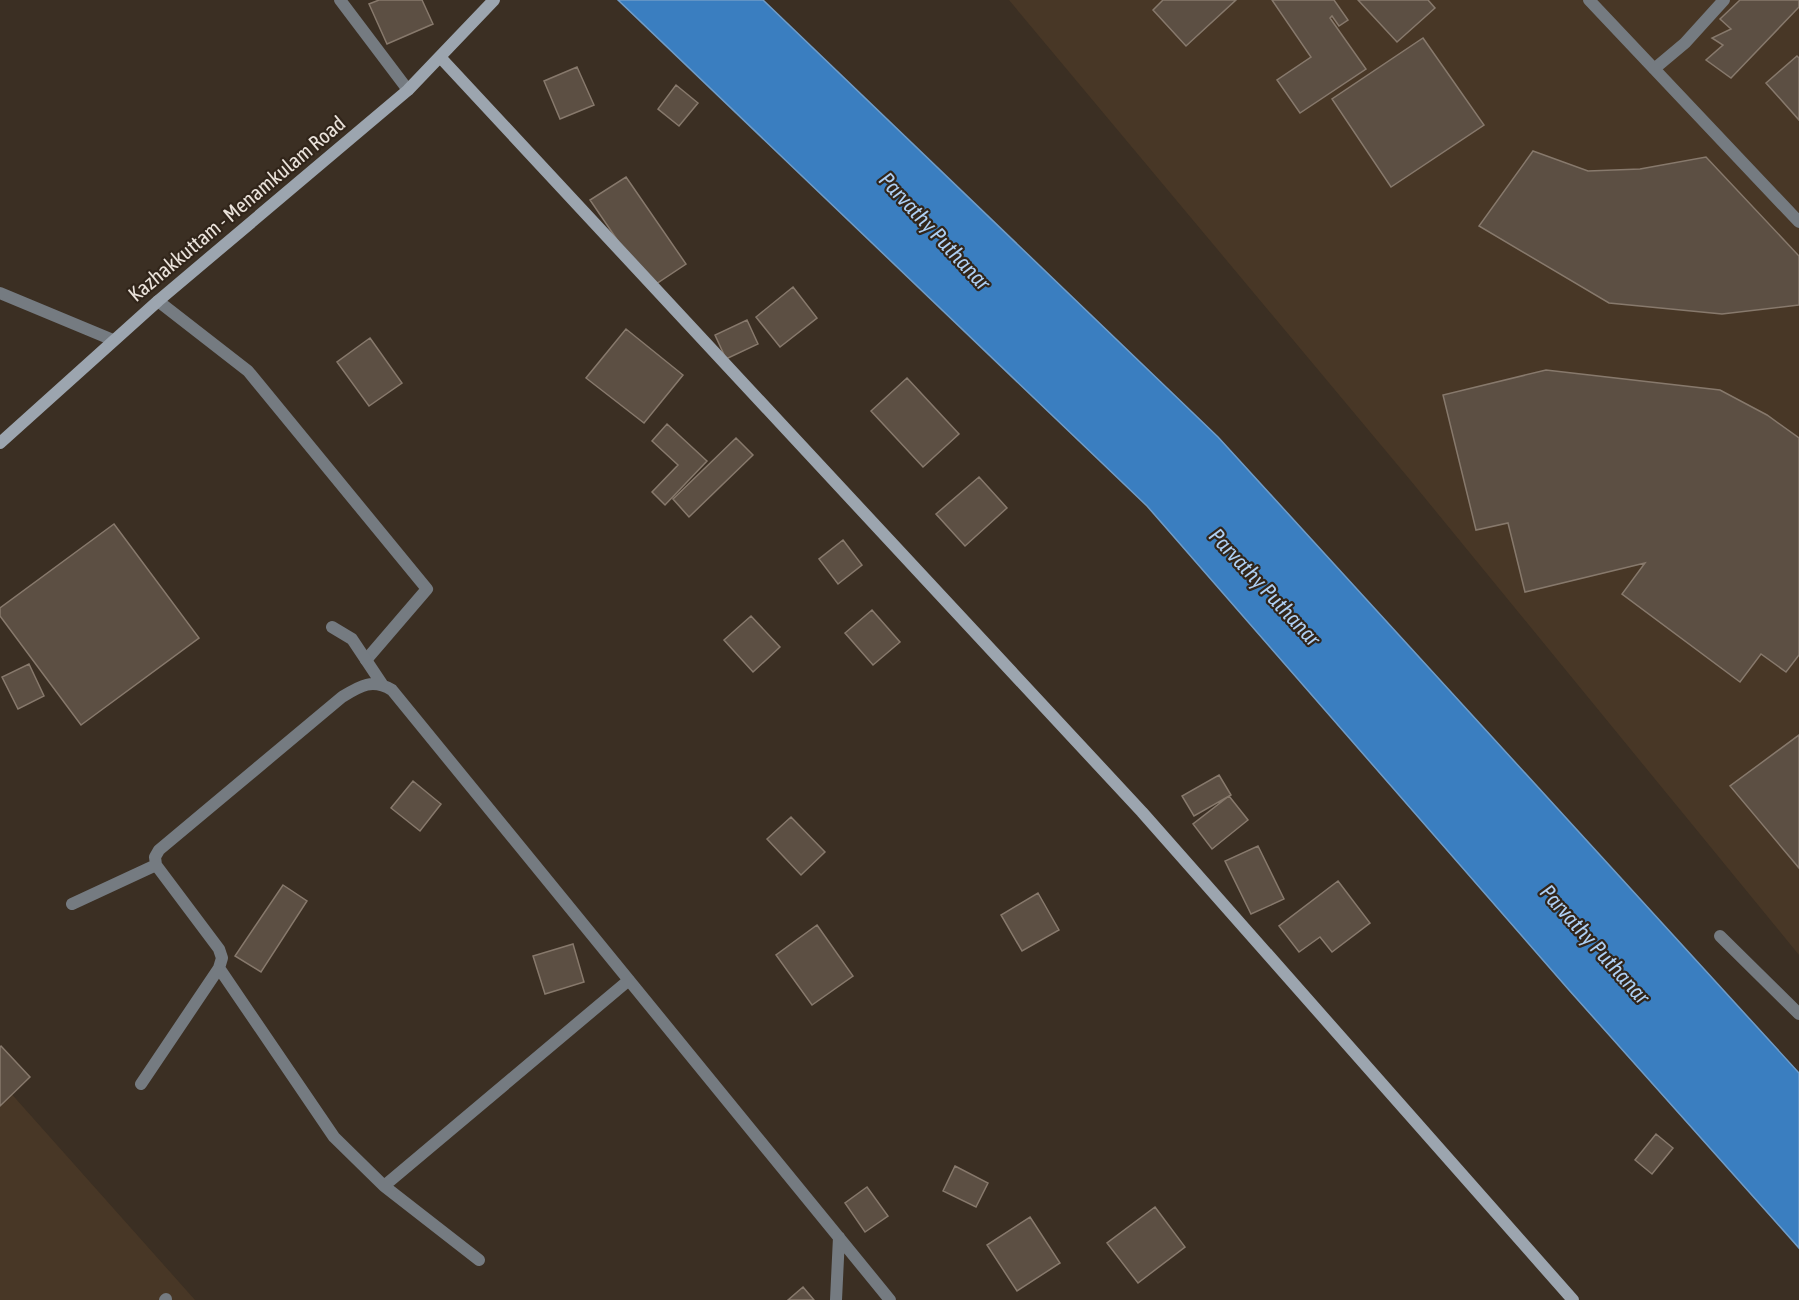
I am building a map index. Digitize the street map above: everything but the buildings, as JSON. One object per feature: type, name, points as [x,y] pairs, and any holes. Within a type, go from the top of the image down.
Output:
[{"type":"street","points":[[340,0],[408,90]]},
{"type":"street","name":"Kazhakkuttam - Menamkulam Road","points":[[0,443],[158,301],[408,90],[494,0]]},
{"type":"street","points":[[1589,0],[1799,222]]},
{"type":"street","points":[[1654,69],[1685,43],[1724,0]]},
{"type":"street","points":[[440,57],[1142,812],[1573,1300]]},
{"type":"street","points":[[0,292],[113,340]]},
{"type":"street","points":[[158,301],[248,371],[427,589],[366,660]]},
{"type":"street","points":[[332,627],[352,639],[382,684],[392,690],[890,1300]]},
{"type":"street","points":[[141,1084],[219,968],[222,958],[219,948],[156,865],[155,857],[159,850],[342,697],[369,683],[382,684]]},
{"type":"street","points":[[72,904],[156,865]]},
{"type":"street","points":[[1720,936],[1799,1014]]},
{"type":"street","points":[[219,968],[334,1137],[384,1186],[479,1260]]},
{"type":"street","points":[[384,1186],[629,980]]},
{"type":"street","points":[[836,1300],[839,1237]]},
{"type":"shaded area","points":[[1009,0],[1799,0],[1799,955],[1411,481]]},
{"type":"shaded area","points":[[0,1081],[195,1300],[0,1300]]},
{"type":"water","name":"Parvathy Puthanar","points":[[618,0],[763,0],[1218,437],[1799,1073],[1799,1248],[1569,990],[1147,506]]}]
